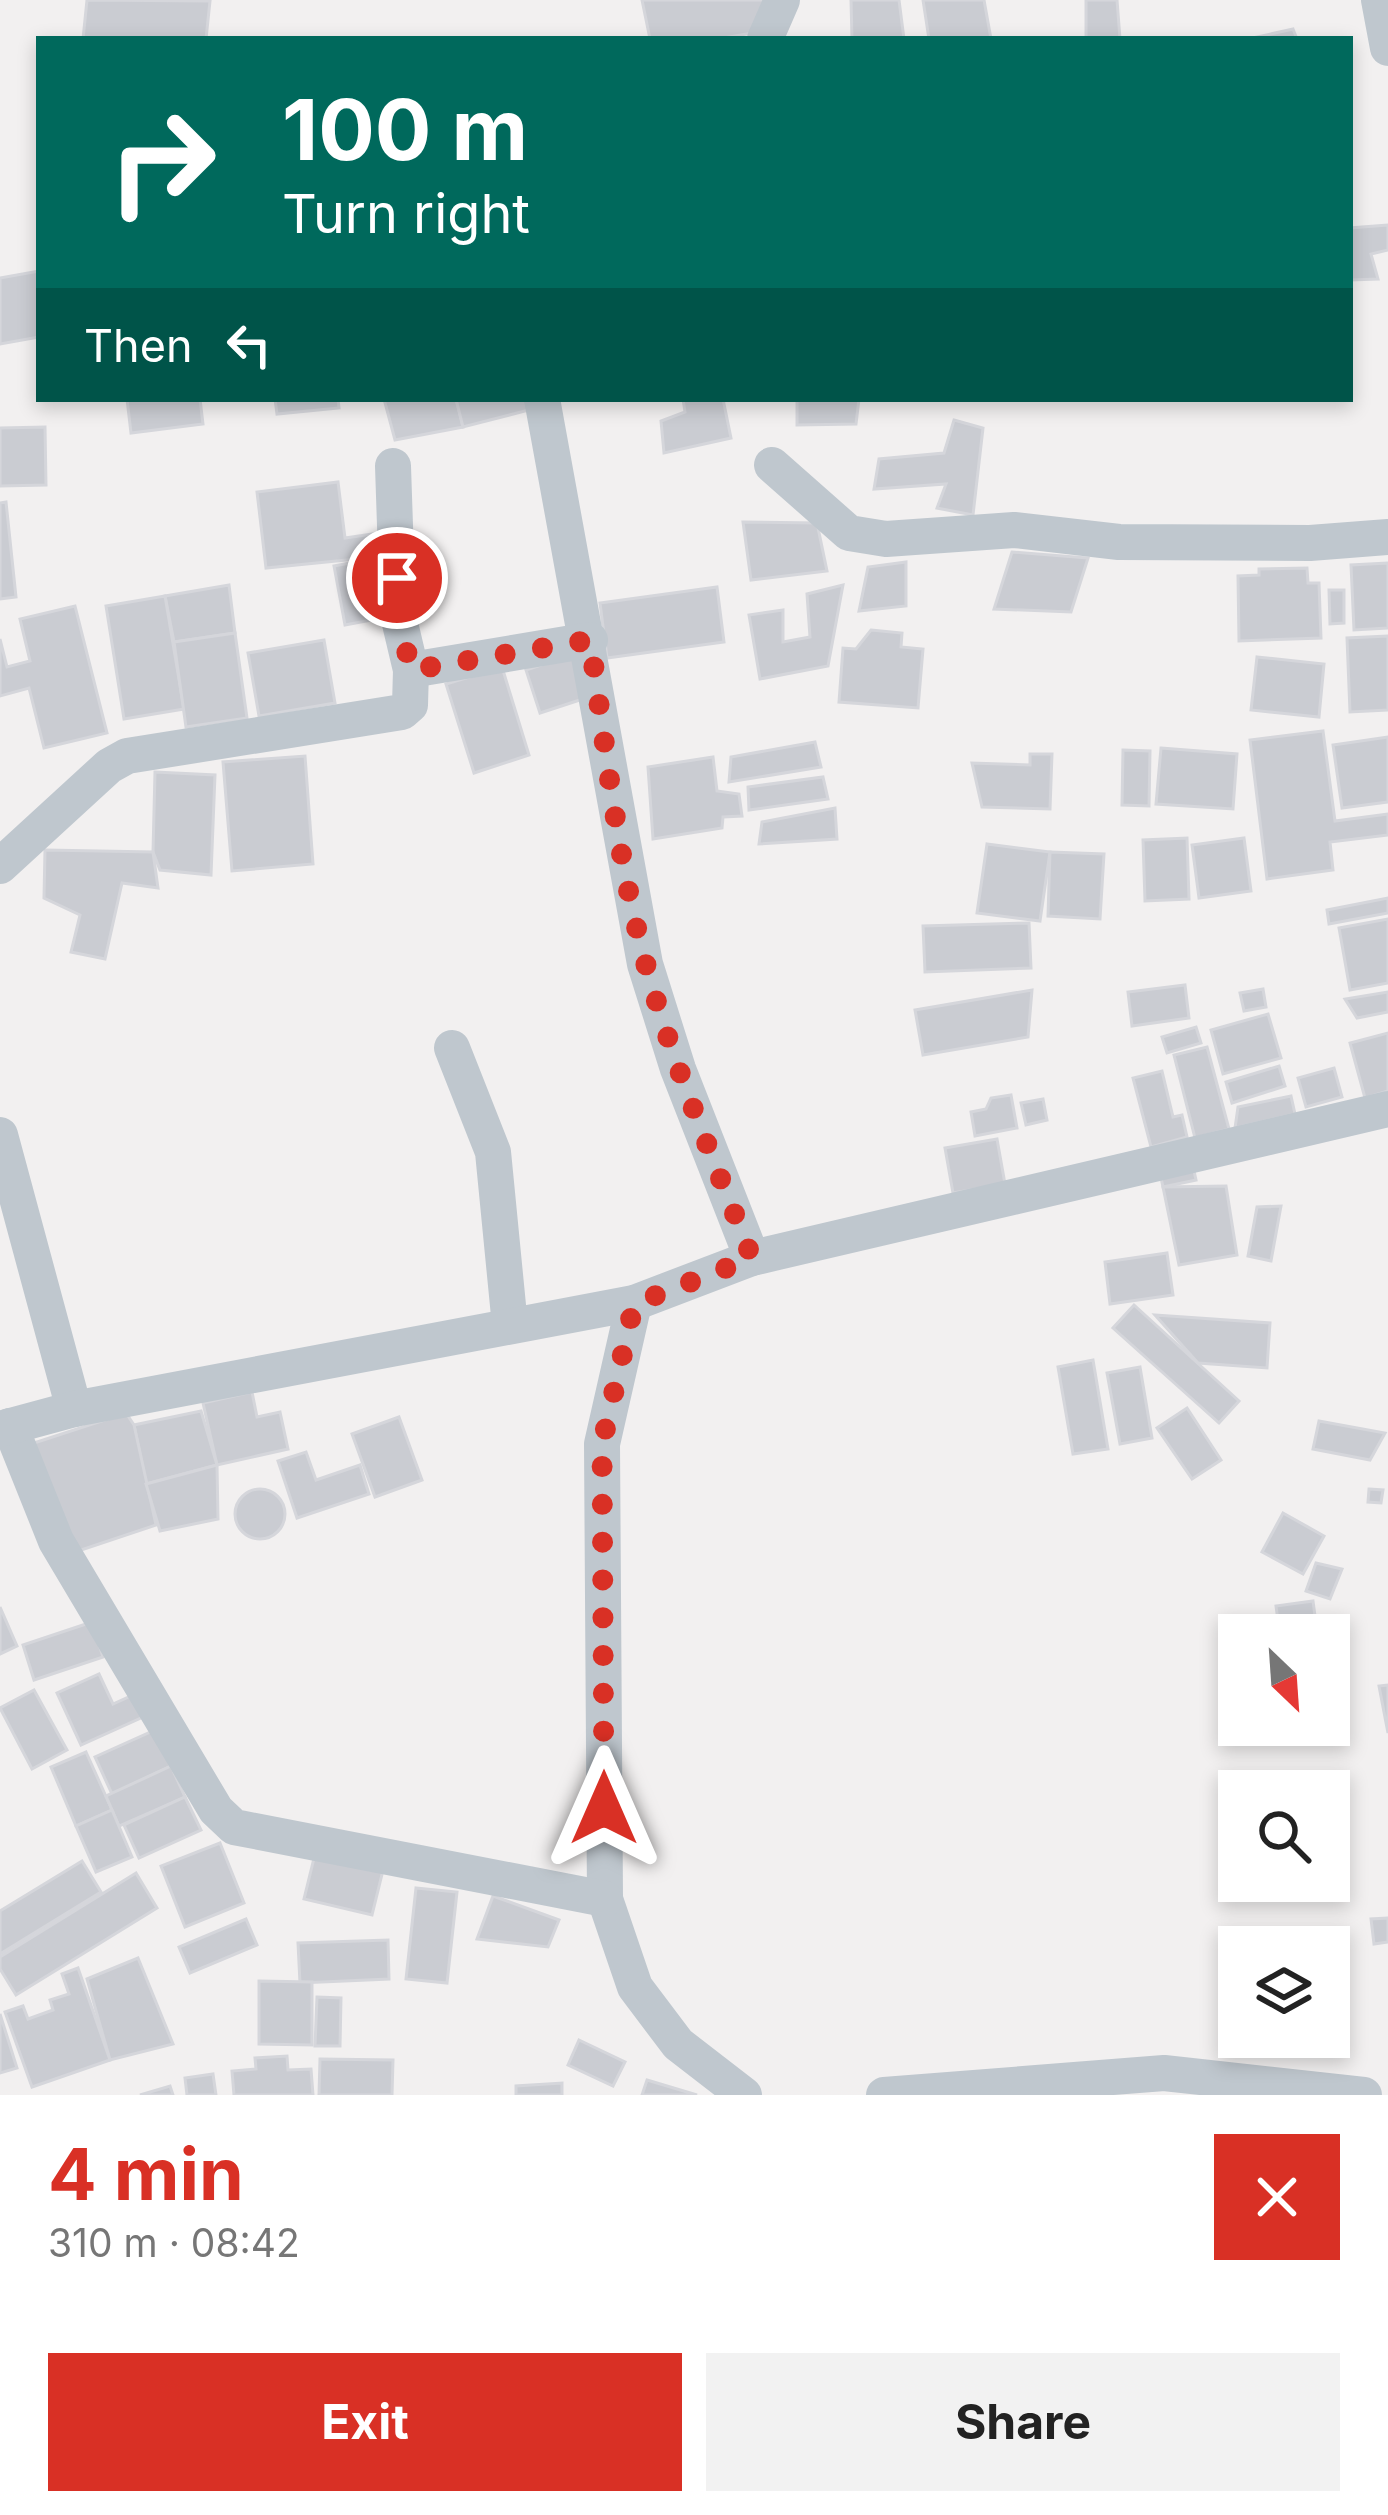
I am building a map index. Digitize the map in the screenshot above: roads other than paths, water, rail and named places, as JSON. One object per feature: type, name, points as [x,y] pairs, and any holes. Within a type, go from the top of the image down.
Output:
[{"type":"street","points":[[766,36],[782,0]]},
{"type":"street","points":[[1379,0],[1388,48]]},
{"type":"street","points":[[543,402],[590,640],[622,858],[645,964],[678,1069],[752,1258]]},
{"type":"street","points":[[772,465],[838,526],[886,538],[1014,530],[1119,542],[1310,543],[1388,537]]},
{"type":"street","points":[[0,866],[109,766],[127,756],[402,712],[413,694],[398,615],[393,466]]},
{"type":"street","points":[[411,670],[590,640]]},
{"type":"street","points":[[452,1048],[493,1152],[510,1326]]},
{"type":"street","points":[[604,1898],[234,1827],[216,1810],[56,1540],[5,1427],[74,1408],[634,1304],[752,1258],[1388,1108]]},
{"type":"street","points":[[0,1135],[74,1408]]},
{"type":"street","points":[[634,1304],[602,1444],[604,1898],[635,1987],[678,2044],[744,2095]]},
{"type":"street","points":[[884,2095],[1164,2073],[1364,2095]]}]
